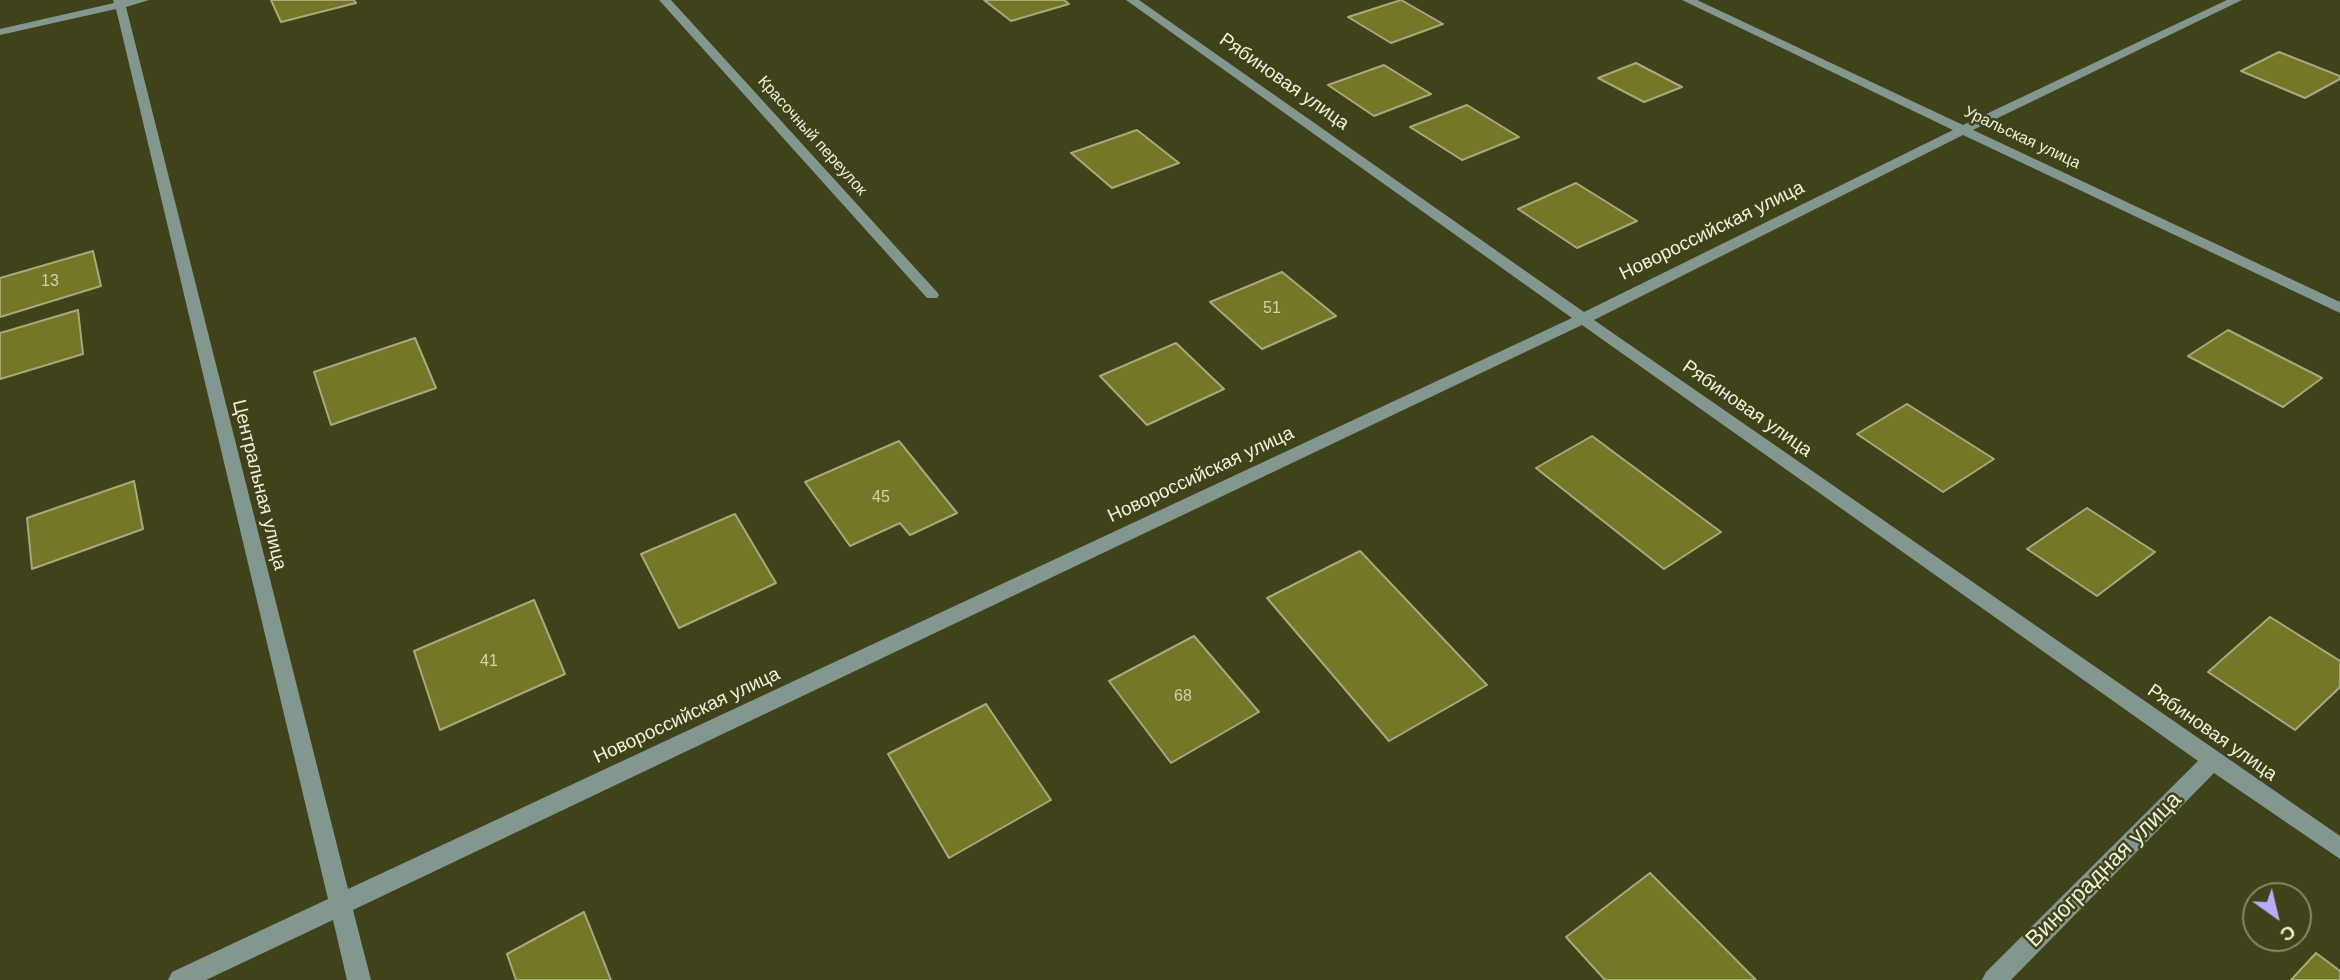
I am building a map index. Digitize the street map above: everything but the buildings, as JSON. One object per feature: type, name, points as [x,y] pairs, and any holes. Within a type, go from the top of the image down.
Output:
[{"type":"street","points":[[0,32],[143,0]]},
{"type":"street","name":"Красочный переулок","points":[[666,0],[932,295]]},
{"type":"street","name":"Рябиновая улица","points":[[1132,0],[2340,849]]},
{"type":"street","name":"Уральская улица","points":[[1688,0],[2340,308]]},
{"type":"street","name":"Новороссийская улица","points":[[180,980],[1583,319],[1964,130],[2236,0]]},
{"type":"street","name":"Центральная улица","points":[[120,3],[359,980]]},
{"type":"street","name":"Виноградная улица","points":[[1994,980],[2214,760]]}]
